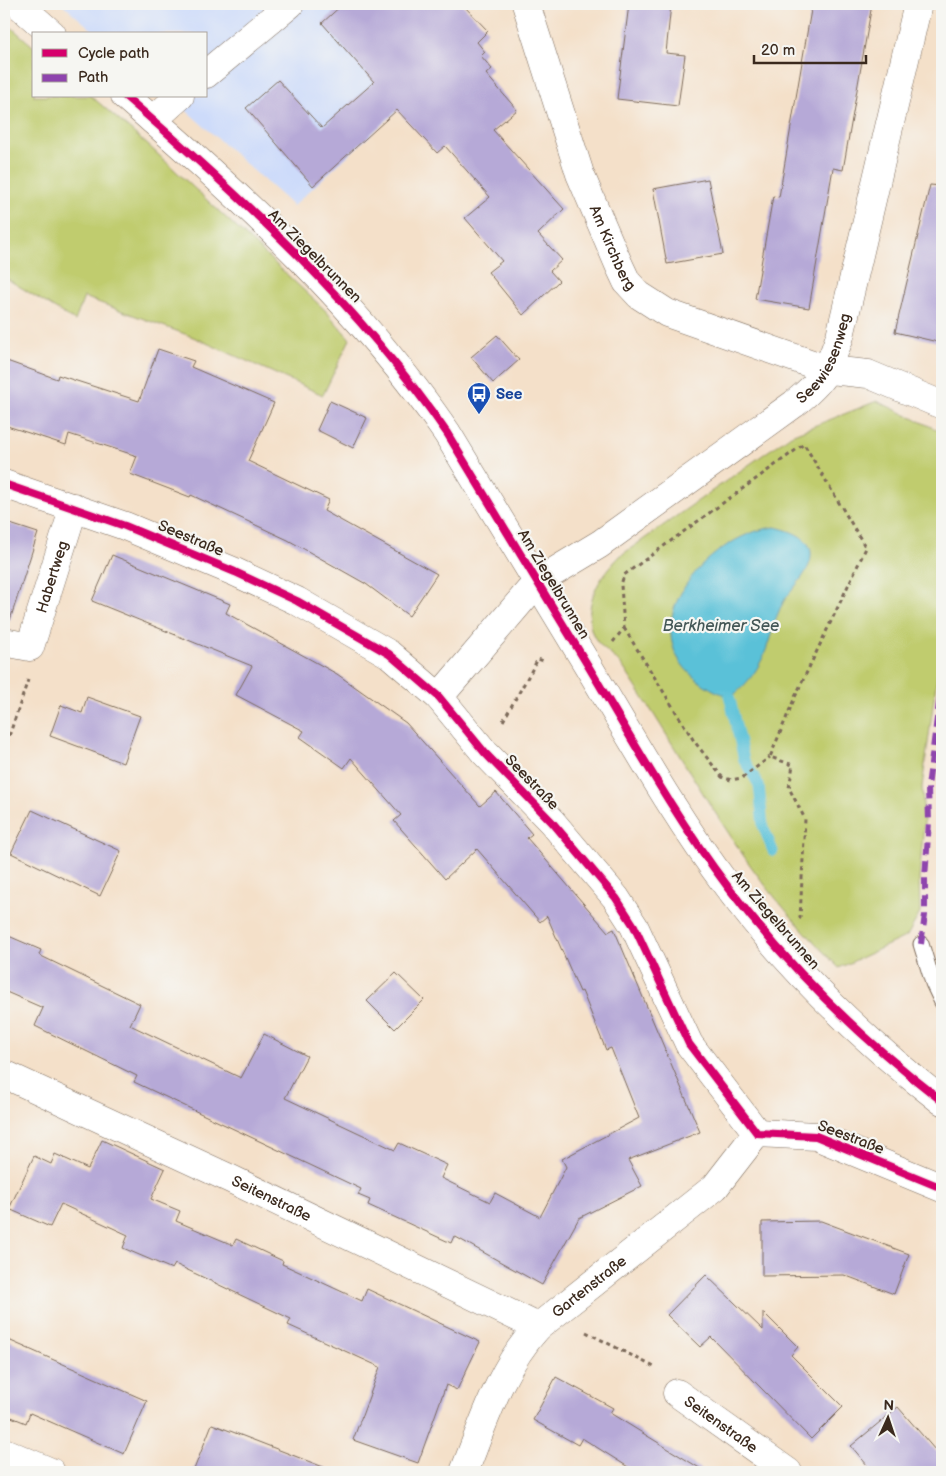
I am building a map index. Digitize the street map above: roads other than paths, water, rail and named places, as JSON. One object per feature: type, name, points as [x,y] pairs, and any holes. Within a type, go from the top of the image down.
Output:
[{"type":"street","points":[[18,4],[50,32]]},
{"type":"street","points":[[208,72],[290,4]]},
{"type":"street","name":"Am Kirchberg","points":[[526,4],[580,174],[627,282],[639,296],[667,313],[829,370],[868,374],[942,405]]},
{"type":"street","name":"Seewiesenweg","points":[[537,582],[600,544],[786,410],[811,391],[829,370],[840,336],[918,4]]},
{"type":"street","name":"Am Ziegelbrunnen","points":[[127,98],[308,266],[374,335],[414,386],[447,433],[689,831],[728,888],[775,944],[873,1043],[942,1100]]},
{"type":"street","points":[[153,120],[178,98]]},
{"type":"street","name":"Seestraße","points":[[4,484],[74,507],[181,549],[297,602],[389,654],[439,697],[485,753],[552,822],[616,898],[634,926],[689,1044],[757,1133],[816,1136],[942,1188]]},
{"type":"street","name":"Habertweg","points":[[4,642],[30,647],[74,507]]},
{"type":"street","points":[[439,697],[537,582]]},
{"type":"street","name":"Seitenstraße","points":[[4,1074],[546,1322]]},
{"type":"street","name":"Gartenstraße","points":[[464,1472],[511,1362],[522,1344],[546,1322],[715,1187],[757,1133]]},
{"type":"street","name":"Seitenstraße","points":[[677,1393],[788,1472]]},
{"type":"street","points":[[4,1452],[51,1472]]},
{"type":"lane","points":[[921,944],[933,983],[942,1002]]},
{"type":"water","name":"Berkheimer See","points":[[775,527],[792,532],[802,538],[809,546],[811,559],[806,572],[780,609],[763,657],[754,673],[735,694],[722,694],[703,684],[681,662],[671,638],[673,613],[684,589],[701,566],[724,547],[749,534]]},
{"type":"waterway","points":[[729,695],[744,760],[759,785],[763,826],[773,851]]},
{"type":"place","name":"See","points":[[479,415]]}]
